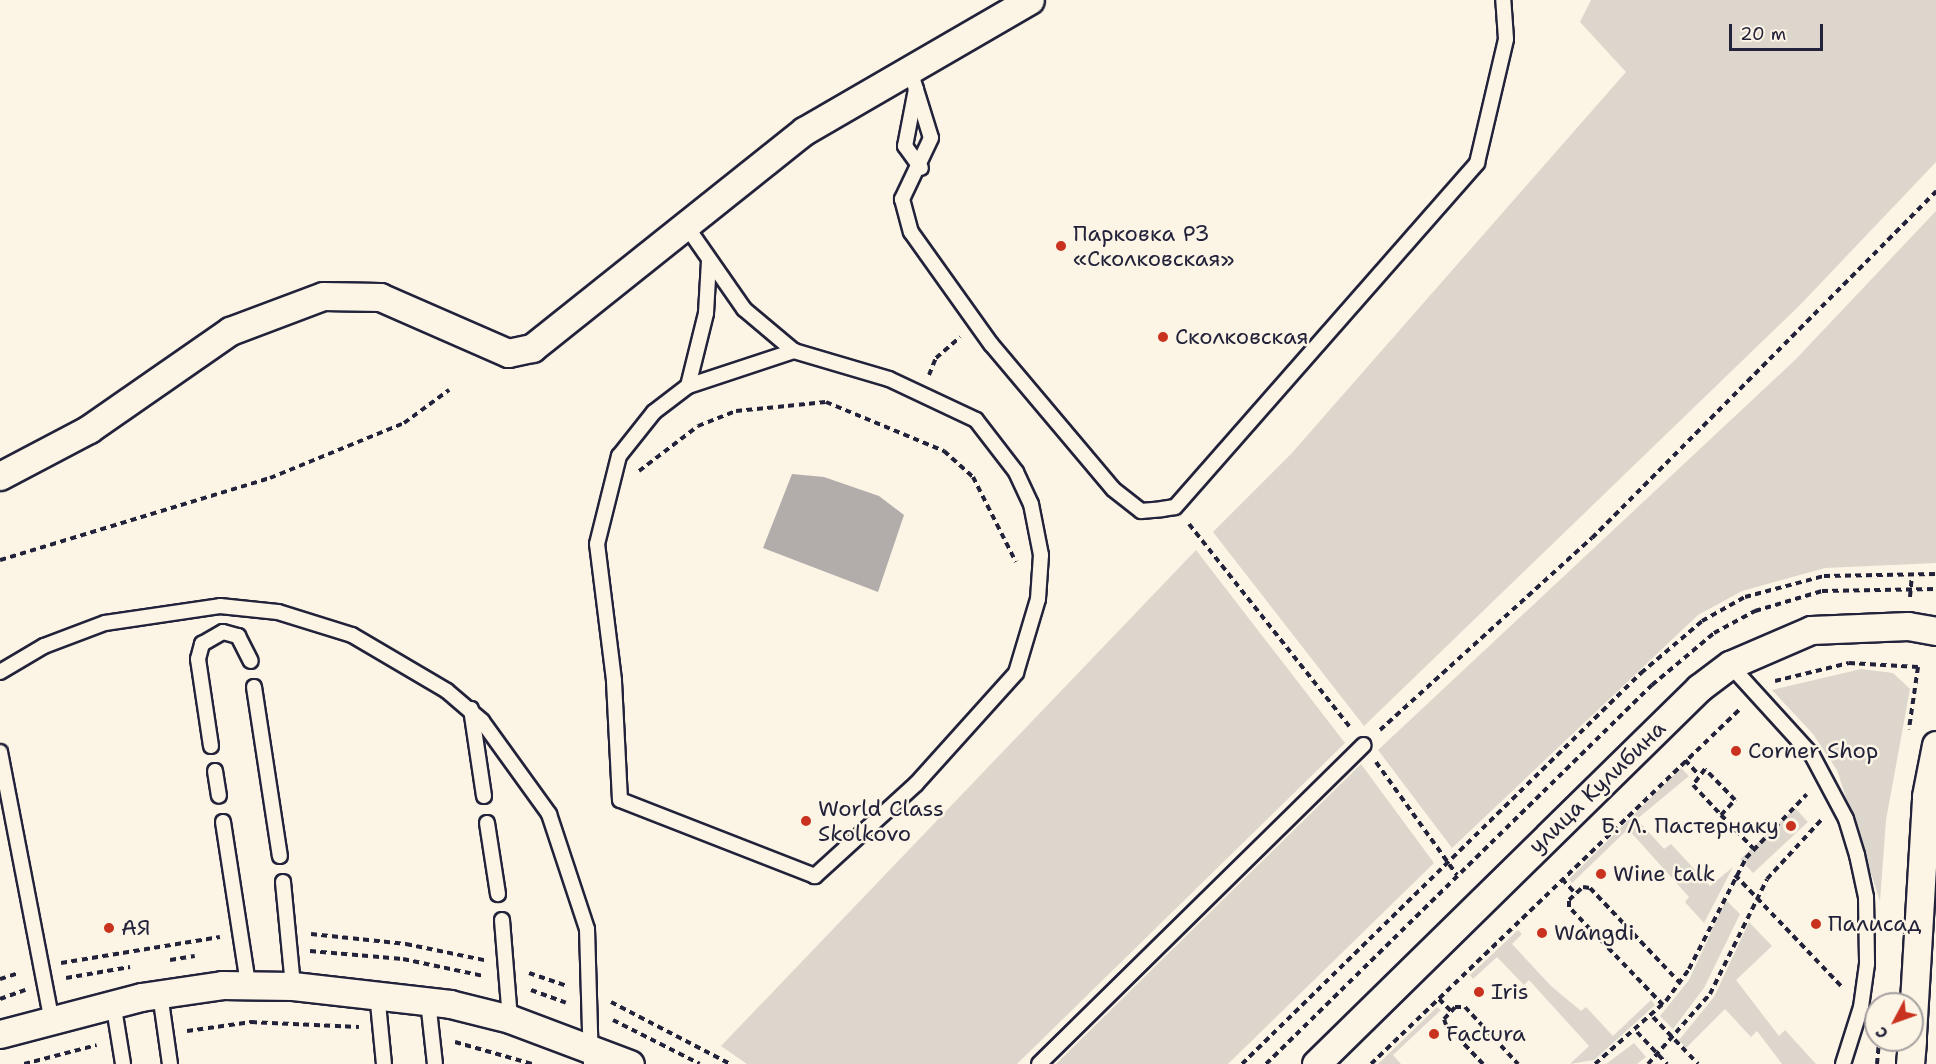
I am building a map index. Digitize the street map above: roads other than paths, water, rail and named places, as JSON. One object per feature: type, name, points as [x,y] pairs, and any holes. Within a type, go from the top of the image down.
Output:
[{"type":"street","points":[[0,476],[89,429],[230,331],[323,296],[380,297],[508,353],[532,348],[687,227],[804,131],[913,79],[1030,0]]},
{"type":"street","name":"улица Кулибина","points":[[1316,1064],[1479,902],[1730,665],[1811,630],[1908,626],[1936,631]]},
{"type":"street","points":[[1915,992],[1926,796],[1936,745]]},
{"type":"street","points":[[0,1034],[113,1002],[160,994],[248,984],[293,986],[377,993],[428,1001],[510,1019],[591,1056],[630,1064]]},
{"type":"lane","points":[[913,79],[931,138],[921,168],[902,199],[911,232],[976,323],[1113,489],[1141,511],[1175,507],[1477,163],[1506,39],[1503,0]]},
{"type":"lane","points":[[913,79],[905,146],[921,168]]},
{"type":"lane","points":[[687,227],[744,309],[794,351],[889,379],[976,420],[1016,472],[1031,504],[1041,555],[1038,599],[1016,673],[916,784],[815,876],[620,801],[614,680],[600,603],[597,544],[619,456],[654,412],[688,386],[794,351]]},
{"type":"lane","points":[[688,386],[706,314],[709,261]]},
{"type":"lane","points":[[0,672],[44,646],[105,623],[220,606],[278,612],[352,635],[400,659],[471,708],[549,814],[570,870],[587,930],[591,1056]]},
{"type":"lane","points":[[211,746],[198,659],[202,644],[223,632],[238,636],[250,661]]},
{"type":"lane","points":[[1730,665],[1795,732],[1827,780],[1840,806],[1866,897],[1861,1007],[1843,1064]]},
{"type":"lane","points":[[254,687],[280,856]]},
{"type":"lane","points":[[471,708],[484,796]]},
{"type":"lane","points":[[1039,1064],[1364,745]]},
{"type":"lane","points":[[0,752],[51,1018]]},
{"type":"lane","points":[[215,771],[219,796]]},
{"type":"lane","points":[[224,822],[248,984]]},
{"type":"lane","points":[[488,823],[498,894]]},
{"type":"lane","points":[[283,882],[293,986]]},
{"type":"lane","points":[[502,920],[510,1019]]},
{"type":"lane","points":[[377,993],[378,1029],[384,1064]]},
{"type":"lane","points":[[160,994],[170,1064]]},
{"type":"lane","points":[[428,1001],[435,1064]]},
{"type":"lane","points":[[113,1002],[123,1064]]},
{"type":"place","name":"Парковка P3 «Сколковская»","points":[[1061,246]]},
{"type":"place","name":"Сколковская","points":[[1163,337]]},
{"type":"place","name":"Corner Shop","points":[[1736,751]]},
{"type":"place","name":"World Class Skolkovo","points":[[806,821]]},
{"type":"place","name":"Б. Л. Пастернаку","points":[[1791,826]]},
{"type":"place","name":"Wine talk","points":[[1601,874]]},
{"type":"place","name":"Палисад","points":[[1816,924]]},
{"type":"place","name":"АЯ","points":[[109,928]]},
{"type":"place","name":"Wangdi","points":[[1542,933]]},
{"type":"place","name":"Iris","points":[[1479,992]]},
{"type":"place","name":"Factura","points":[[1434,1034]]}]
